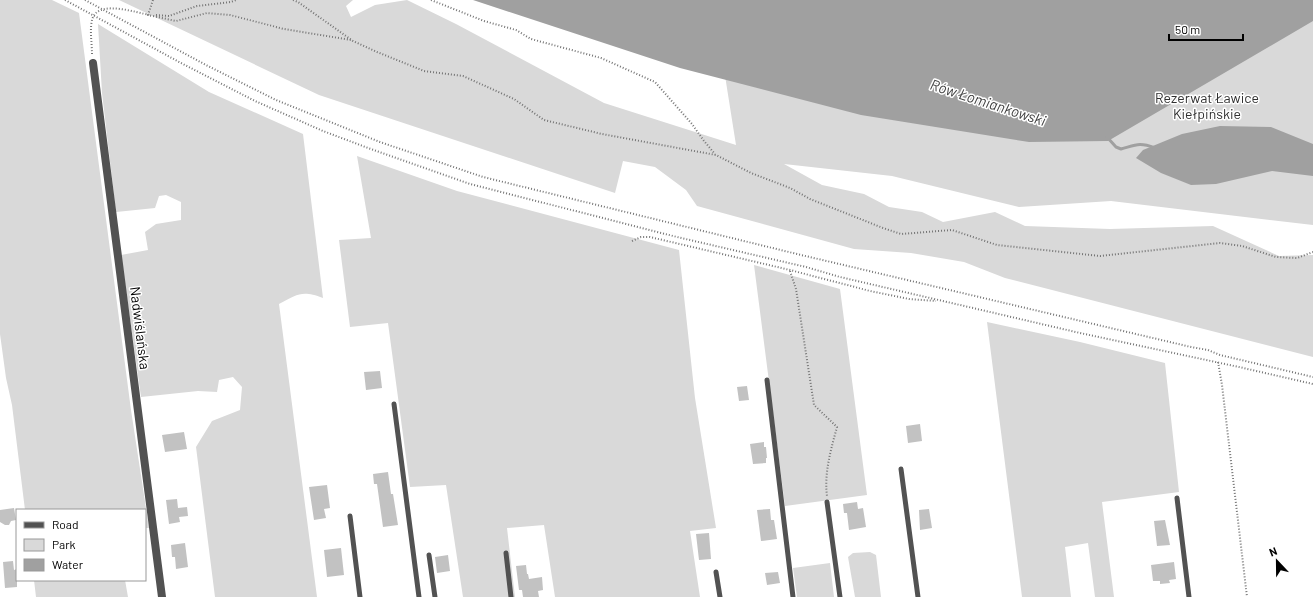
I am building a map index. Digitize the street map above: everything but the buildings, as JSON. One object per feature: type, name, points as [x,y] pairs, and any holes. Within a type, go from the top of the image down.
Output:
[{"type":"street","name":"Nadwiślańska","points":[[93,63],[162,597]]},
{"type":"lane","points":[[767,380],[793,597]]},
{"type":"lane","points":[[394,404],[419,597]]},
{"type":"lane","points":[[901,469],[918,597]]},
{"type":"lane","points":[[1177,498],[1189,597]]},
{"type":"lane","points":[[827,502],[840,597]]},
{"type":"lane","points":[[350,516],[360,597]]},
{"type":"lane","points":[[506,553],[511,597]]},
{"type":"lane","points":[[429,555],[435,597]]},
{"type":"lane","points":[[716,572],[720,597]]},
{"type":"path","points":[[65,0],[146,43],[181,64],[255,101],[323,131],[470,184],[669,235],[806,266],[840,277],[1080,333],[1313,384]]},
{"type":"path","points":[[85,0],[206,65],[276,100],[380,142],[483,177],[789,252],[1208,350],[1220,355],[1313,377]]},
{"type":"path","points":[[148,15],[153,0]]},
{"type":"path","points":[[148,15],[169,16],[197,6],[231,2],[236,0]]},
{"type":"path","points":[[293,0],[354,41],[377,52],[424,71],[463,76],[514,99],[544,120],[602,134],[716,155],[751,174],[790,188],[810,199],[901,234],[952,230],[997,245],[1100,256],[1220,243],[1242,246],[1276,257],[1297,258],[1313,252]]},
{"type":"path","points":[[431,0],[484,21],[516,30],[531,39],[601,58],[655,82],[692,124],[716,155]]},
{"type":"path","points":[[93,63],[91,28],[93,16],[102,9],[113,8],[176,21],[207,13],[230,15],[284,29],[354,41]]},
{"type":"path","points":[[632,241],[650,237],[790,270],[878,293],[909,299],[944,301]]},
{"type":"path","points":[[790,270],[796,289],[814,405],[837,427],[829,457],[826,490],[827,502]]},
{"type":"path","points":[[1218,362],[1247,597]]},
{"type":"green space","points":[[0,0],[52,0],[79,13],[131,410],[149,528],[146,528],[146,509],[25,509],[12,405],[6,378],[0,334]]},
{"type":"green space","name":"Rezerwat Ławice Kiełpińskie","points":[[119,0],[353,0],[346,6],[351,17],[375,5],[407,0],[456,24],[604,103],[736,145],[713,0],[1313,0],[1313,225],[1111,201],[1019,207],[892,176],[784,164],[822,185],[864,194],[889,207],[922,212],[943,222],[995,212],[1025,226],[1110,229],[1213,226],[1279,256],[1313,255],[1313,357],[1005,278],[964,262],[911,253],[854,249],[697,206],[686,190],[655,167],[623,161],[615,193],[319,95]]},
{"type":"green space","points":[[98,24],[209,92],[303,134],[323,298],[310,294],[300,294],[279,304],[317,597],[215,597],[196,447],[212,421],[240,410],[242,387],[233,377],[219,380],[217,392],[198,391],[141,397],[121,255],[148,250],[145,232],[156,224],[181,220],[181,202],[166,195],[159,196],[155,208],[116,212],[102,93]]},
{"type":"green space","points":[[357,156],[457,191],[679,250],[695,398],[716,528],[690,531],[700,597],[555,597],[544,525],[507,528],[515,597],[463,597],[446,485],[410,487],[388,323],[350,327],[339,240],[371,238]]},
{"type":"green space","points":[[754,265],[840,289],[867,495],[785,506]]},
{"type":"green space","points":[[987,322],[1080,342],[1165,363],[1179,492],[1102,502],[1114,597],[1095,597],[1088,543],[1065,547],[1071,597],[1022,597]]},
{"type":"green space","points":[[870,552],[876,555],[881,597],[855,597],[848,557],[853,553]]},
{"type":"green space","points":[[830,563],[834,597],[797,597],[793,568]]},
{"type":"green space","points":[[34,581],[125,581],[128,597],[36,597]]},
{"type":"water","points":[[473,0],[1313,0],[1313,21],[1108,141],[1029,142],[861,115],[680,68]]},
{"type":"water","points":[[1220,126],[1271,127],[1313,144],[1313,176],[1272,171],[1216,184],[1191,185],[1161,173],[1136,158],[1143,150],[1182,134]]},
{"type":"waterway","name":"Rów Łomiankowski","points":[[1107,137],[1116,147],[1121,149],[1134,145],[1150,146],[1155,148]]}]
